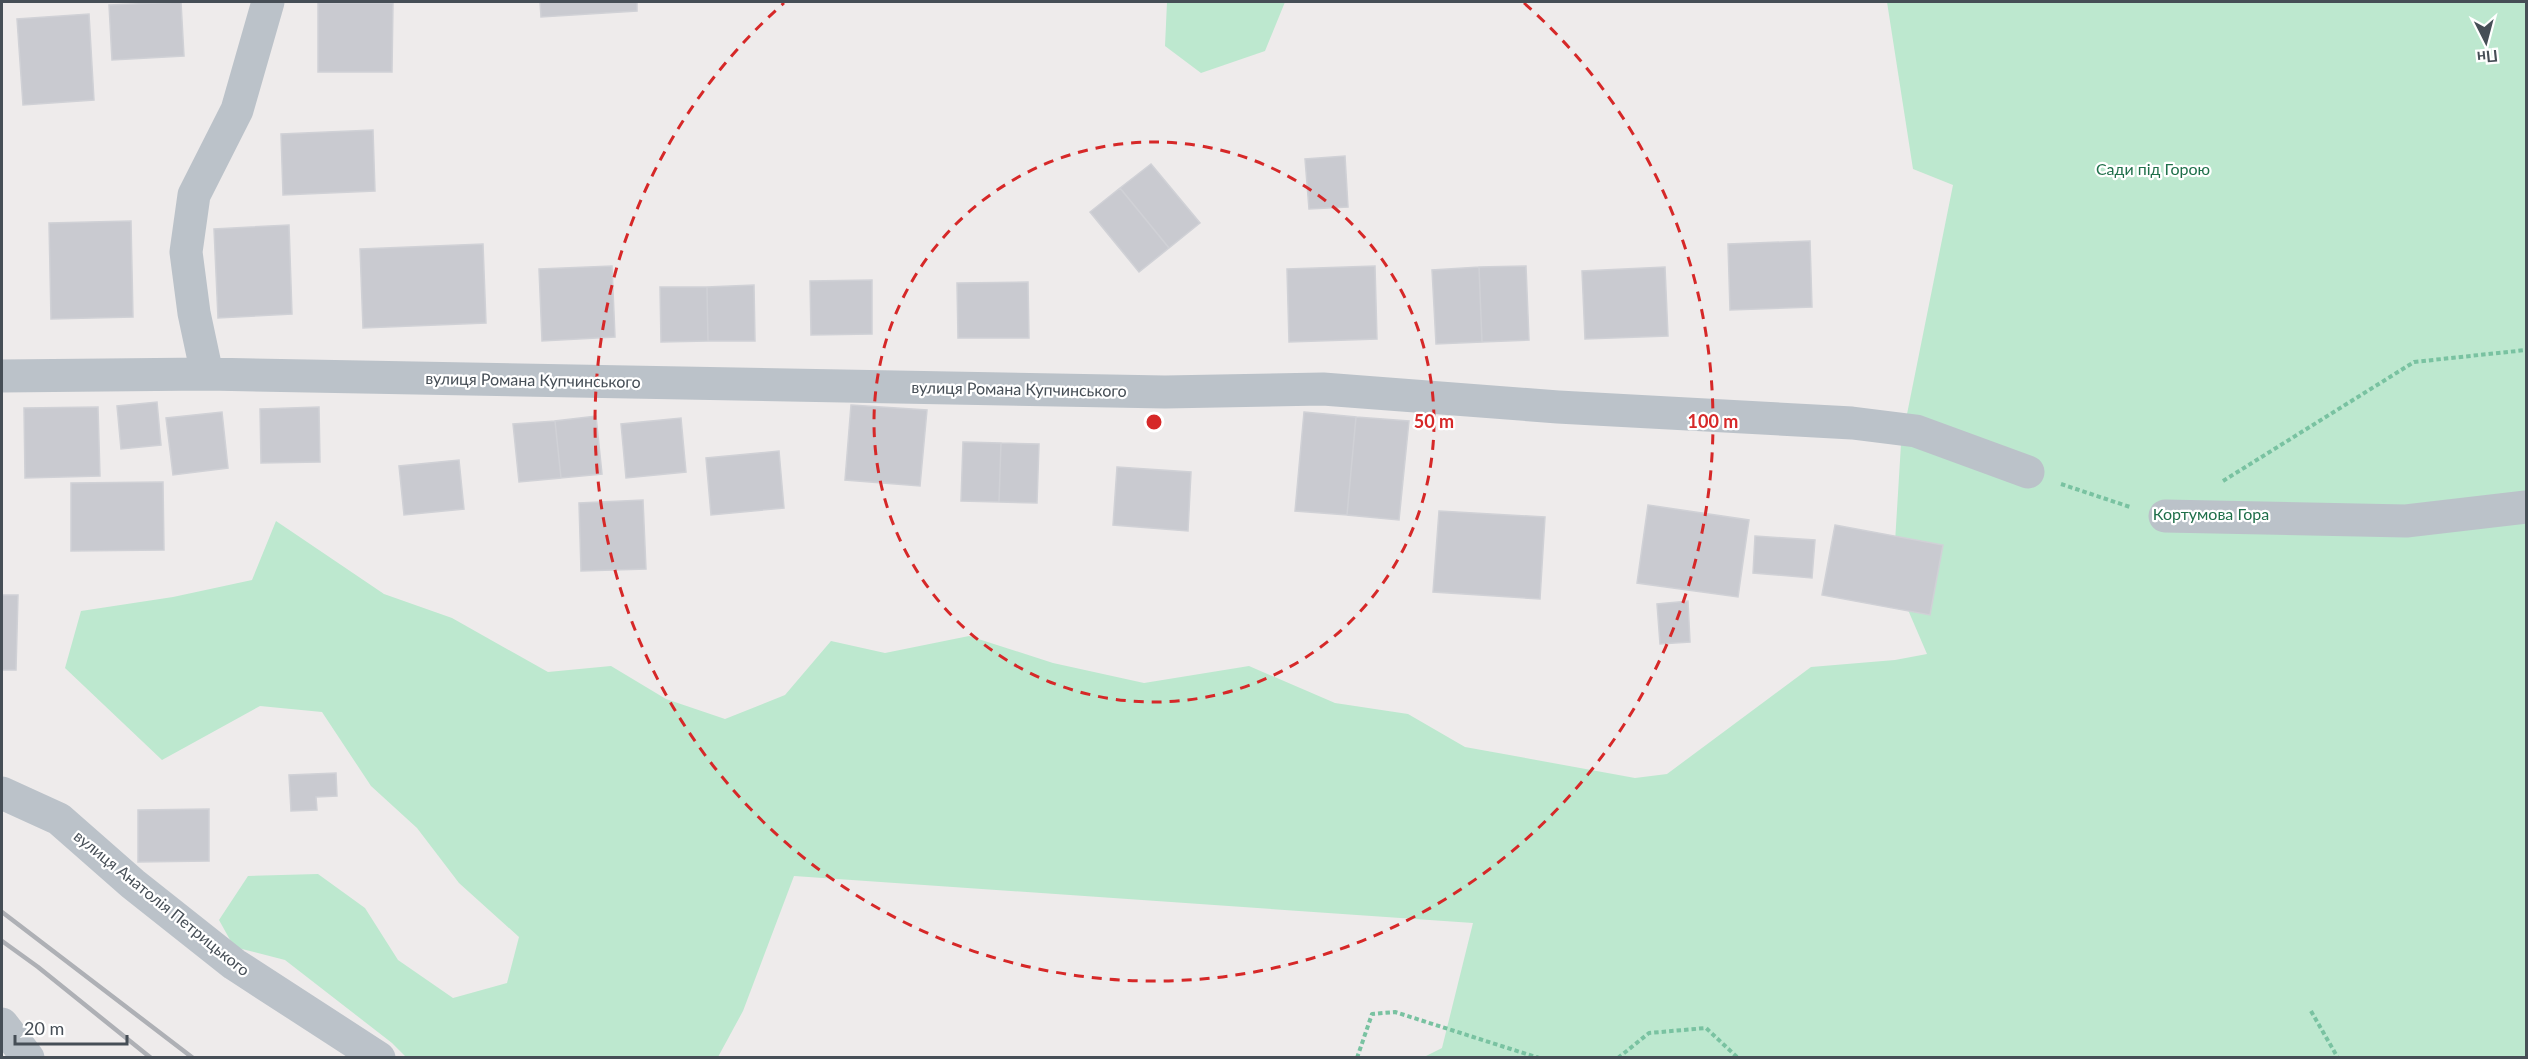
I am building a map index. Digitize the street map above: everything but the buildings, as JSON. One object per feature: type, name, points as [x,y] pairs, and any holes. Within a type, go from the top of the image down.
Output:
[{"type":"street","points":[[207,374],[194,314],[186,252],[194,195],[237,110],[268,2]]},
{"type":"street","name":"вулиця Романа Купчинського","points":[[2,376],[207,374],[1165,392],[1323,389],[1558,407],[1852,423],[1916,431],[2028,472]]},
{"type":"street","points":[[2165,516],[2406,521],[2526,507]]},
{"type":"street","name":"вулиця Анатолія Петрицького","points":[[2,793],[59,819],[133,884],[234,964],[379,1058]]},
{"type":"street","points":[[2,1024],[28,1058]]},
{"type":"path","points":[[2215,485],[2414,362],[2526,350]]},
{"type":"path","points":[[2028,472],[2113,502],[2165,516]]},
{"type":"path","points":[[2311,1011],[2338,1058]]},
{"type":"path","points":[[1357,1058],[1372,1014],[1395,1012],[1539,1058]]},
{"type":"path","points":[[1618,1058],[1649,1033],[1706,1028],[1738,1058]]},
{"type":"green space","points":[[1167,2],[1285,2],[1265,51],[1201,73],[1165,46]]},
{"type":"green space","name":"Кортумова Гора","points":[[1887,2],[2526,2],[2526,1057],[1424,1057],[1442,1048],[1473,923],[794,876],[743,1011],[718,1057],[406,1057],[392,1043],[285,960],[234,947],[219,920],[248,876],[318,874],[365,908],[398,960],[453,998],[507,983],[519,937],[459,883],[417,828],[371,786],[322,712],[260,706],[162,760],[65,668],[81,611],[173,597],[252,580],[276,521],[384,594],[452,618],[548,672],[611,666],[666,699],[725,719],[785,695],[831,641],[885,653],[969,636],[1053,663],[1144,683],[1249,666],[1335,703],[1408,714],[1465,747],[1635,778],[1667,774],[1811,667],[1895,660],[1927,654],[1893,575],[1901,444],[1953,185],[1913,169]]},
{"type":"railway","points":[[2,912],[193,1058]]},
{"type":"railway","points":[[2,941],[151,1058]]},
{"type":"park label","name":"Сади під Горою","points":[[2153,169]]}]
